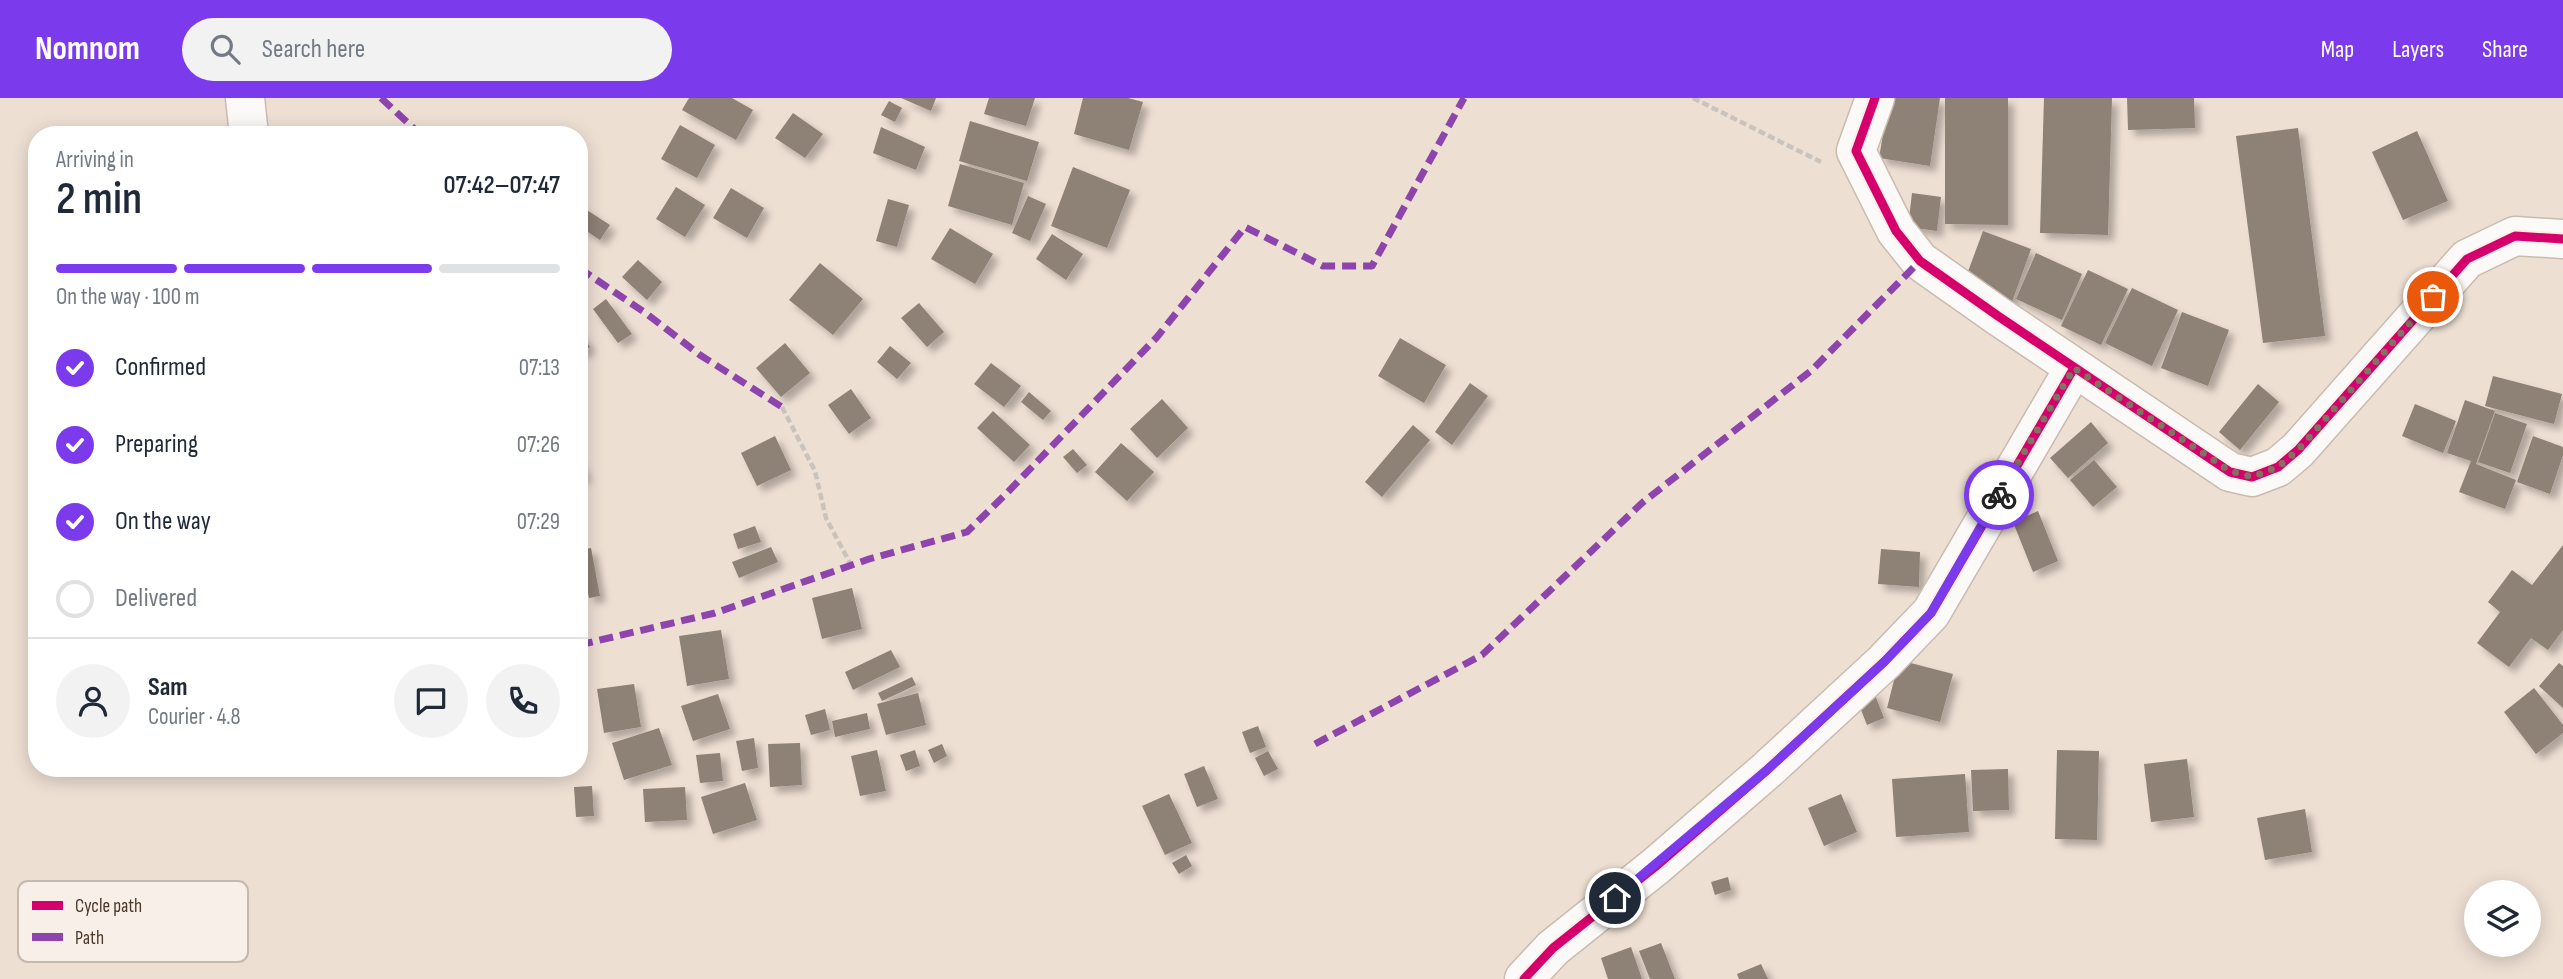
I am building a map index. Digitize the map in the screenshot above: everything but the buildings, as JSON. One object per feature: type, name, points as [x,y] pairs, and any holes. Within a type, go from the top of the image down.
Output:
[{"type":"street","points":[[245,98],[248,126]]},
{"type":"street","points":[[1875,98],[1856,151],[1896,231],[1920,261],[2074,368],[2230,471],[2252,477],[2278,467],[2298,450],[2467,259],[2515,236],[2563,239]]},
{"type":"street","points":[[1524,979],[1553,948],[1656,866],[1767,770],[1884,662],[1931,613],[2074,368]]},
{"type":"path","points":[[1693,98],[1828,165]]},
{"type":"path","points":[[782,407],[815,471],[825,518],[851,565]]},
{"type":"marked path","points":[[381,98],[411,126]]},
{"type":"marked path","points":[[588,643],[715,613],[869,559],[967,532],[1157,337],[1245,227],[1323,266],[1372,266],[1464,98]]},
{"type":"marked path","points":[[1315,744],[1482,655],[1642,503],[1812,370],[1920,261]]},
{"type":"marked path","points":[[588,274],[647,314],[700,355],[782,407]]},
{"type":"cycle path","points":[[1875,98],[1856,151],[1896,231],[1920,261],[2230,472],[2252,477],[2278,467],[2298,450],[2467,259],[2515,236],[2563,239]]},
{"type":"cycle path","points":[[1524,979],[1553,948],[1656,866],[1767,770],[1884,662],[1931,613],[2074,368]]},
{"type":"way so far","points":[[1999,495],[2074,368],[2230,471],[2252,477],[2278,467],[2298,450],[2433,297]]},
{"type":"route","points":[[1615,898],[1767,770],[1884,662],[1931,613],[1999,495]]}]
